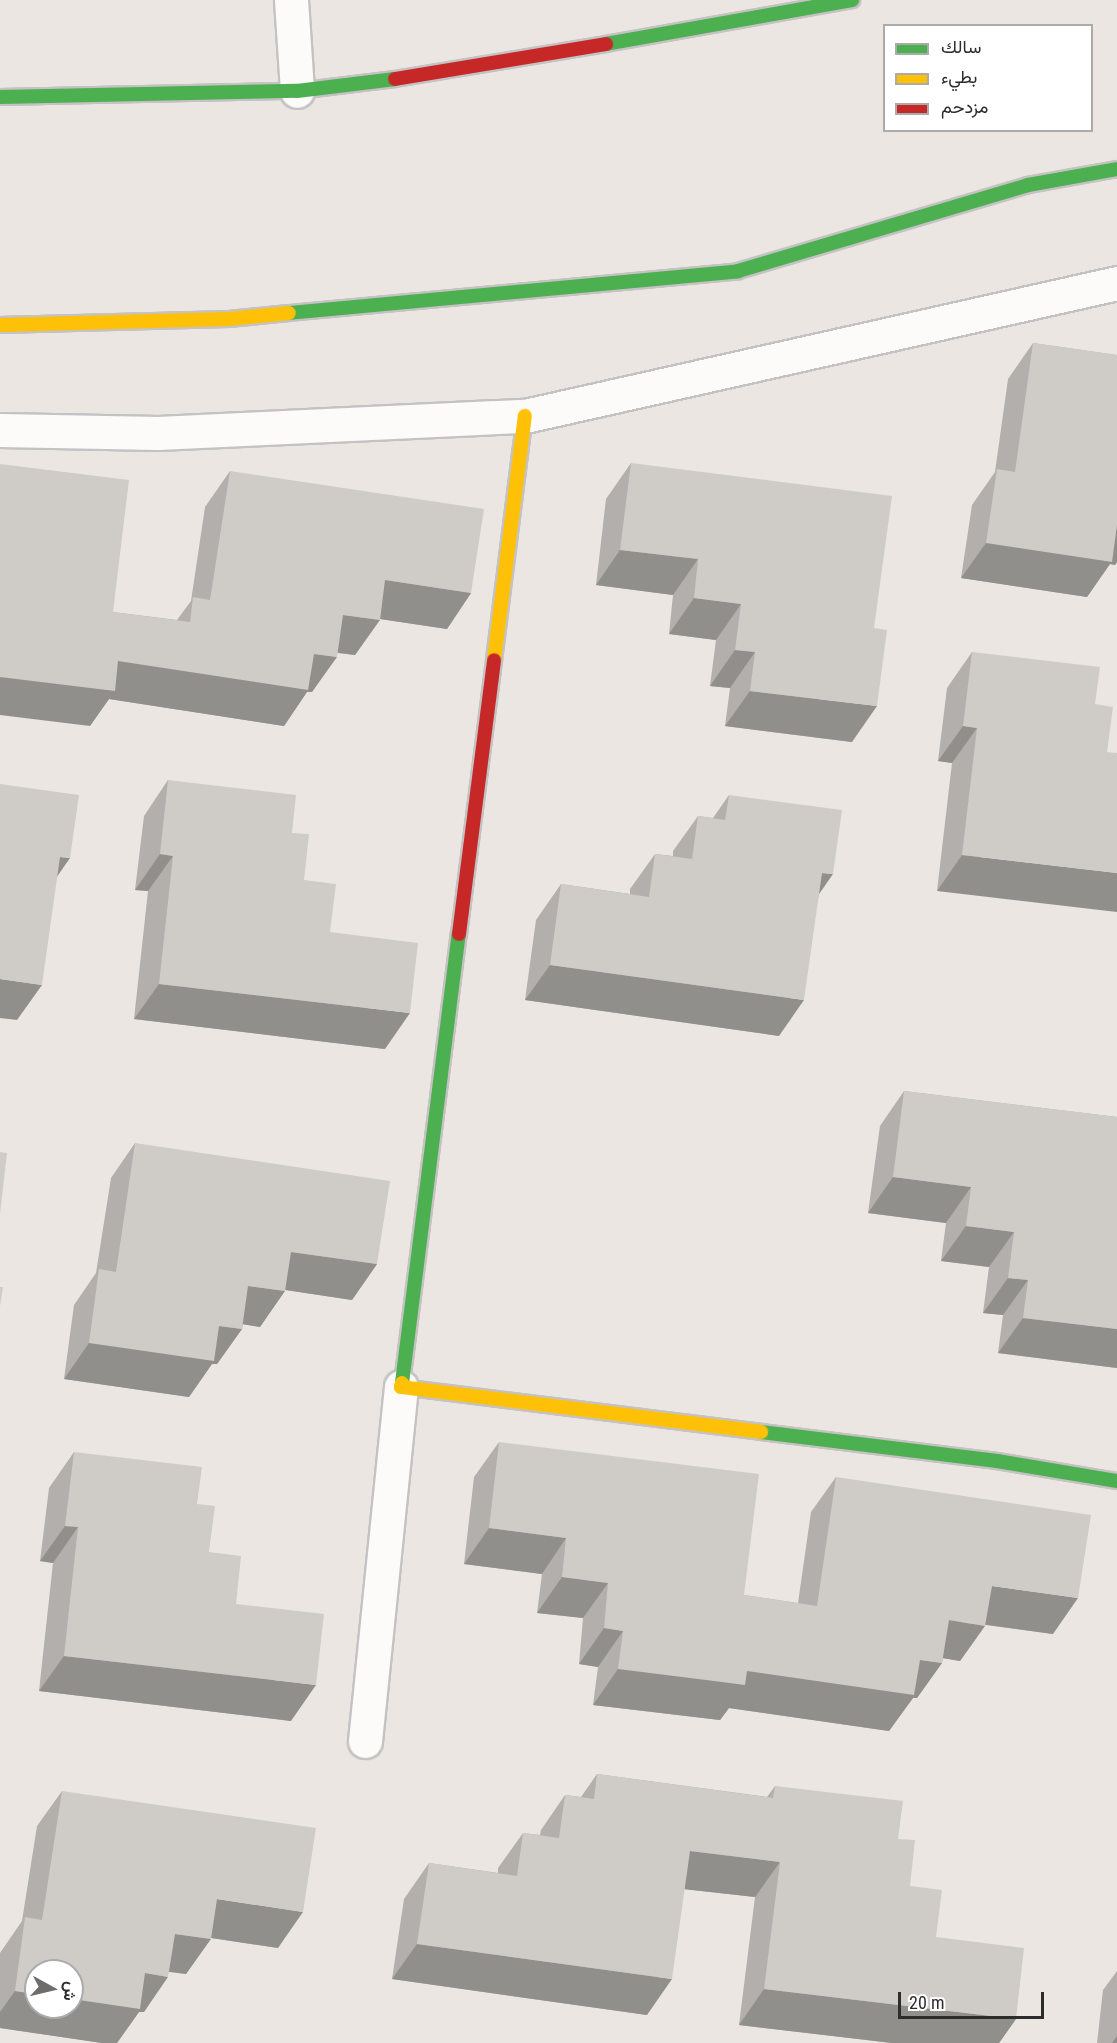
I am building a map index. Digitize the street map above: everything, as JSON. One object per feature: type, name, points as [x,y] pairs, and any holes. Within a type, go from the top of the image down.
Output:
[{"type":"street","points":[[291,0],[297,91]]},
{"type":"street","points":[[0,97],[297,91],[433,75],[852,0]]},
{"type":"street","points":[[0,325],[229,320],[738,271],[1028,185],[1117,169]]},
{"type":"street","points":[[0,430],[158,433],[525,416],[1117,283]]},
{"type":"street","points":[[365,1741],[401,1387],[525,416]]},
{"type":"street","points":[[401,1387],[997,1461],[1117,1481]]},
{"type":"building","points":[[1033,343],[1117,355],[1117,525],[1112,562],[986,543],[997,469],[1015,472]]},
{"type":"building","points":[[631,463],[892,496],[874,628],[887,630],[877,706],[750,691],[755,652],[735,650],[741,604],[694,598],[698,559],[620,550]]},
{"type":"building","points":[[0,464],[129,480],[113,612],[190,622],[193,597],[210,600],[230,471],[484,509],[471,593],[385,580],[380,620],[343,615],[337,657],[314,654],[308,690],[118,661],[115,691],[0,677]]},
{"type":"building","points":[[972,652],[1100,667],[1095,704],[1113,707],[1107,752],[1117,753],[1117,873],[962,855],[977,728],[963,726]]},
{"type":"building","points":[[168,780],[296,795],[292,833],[309,834],[304,880],[336,884],[330,932],[418,943],[410,1013],[159,984],[173,856],[160,854]]},
{"type":"building","points":[[0,784],[79,795],[70,858],[60,857],[42,985],[0,979]]},
{"type":"building","points":[[729,795],[842,810],[833,874],[822,873],[804,1000],[550,965],[561,884],[649,897],[655,854],[692,859],[698,816],[725,820]]},
{"type":"building","points":[[904,1091],[1117,1117],[1117,1329],[1023,1318],[1028,1280],[1008,1278],[1014,1232],[966,1226],[971,1187],[893,1177]]},
{"type":"building","points":[[135,1143],[390,1181],[377,1264],[291,1252],[285,1291],[248,1286],[242,1329],[219,1326],[214,1361],[89,1343],[99,1269],[116,1272]]},
{"type":"building","points":[[0,1152],[7,1153],[0,1214]]},
{"type":"building","points":[[0,1287],[3,1287],[0,1306]]},
{"type":"building","points":[[499,1442],[759,1474],[744,1595],[817,1606],[836,1477],[1091,1515],[1078,1598],[992,1586],[985,1626],[949,1620],[942,1663],[920,1660],[914,1695],[747,1671],[745,1685],[618,1669],[623,1631],[604,1628],[608,1583],[562,1577],[566,1538],[489,1528]]},
{"type":"building","points":[[74,1452],[202,1467],[197,1504],[215,1506],[209,1552],[241,1556],[236,1604],[324,1614],[316,1685],[64,1656],[78,1527],[65,1526]]},
{"type":"building","points":[[597,1774],[773,1798],[775,1786],[903,1801],[898,1839],[915,1840],[910,1886],[942,1890],[936,1937],[1024,1948],[1016,2019],[764,1989],[780,1862],[690,1851],[672,1979],[417,1944],[429,1863],[517,1876],[523,1833],[559,1838],[565,1795],[594,1799]]},
{"type":"building","points":[[62,1791],[316,1828],[303,1912],[217,1899],[211,1939],[175,1934],[168,1977],[145,1973],[140,2009],[84,2001],[84,1959],[24,1959],[24,1992],[15,1991],[25,1917],[42,1920]]},
{"type":"traffic: fast","points":[[606,44],[852,0]]},
{"type":"traffic: fast","points":[[0,97],[297,91],[395,79]]},
{"type":"traffic: fast","points":[[289,313],[738,271],[1028,185],[1117,169]]},
{"type":"traffic: fast","points":[[402,1383],[459,934]]},
{"type":"traffic: fast","points":[[761,1432],[997,1461],[1117,1481]]},
{"type":"traffic: slow","points":[[0,325],[229,319],[289,313]]},
{"type":"traffic: slow","points":[[494,660],[525,416]]},
{"type":"traffic: slow","points":[[402,1383],[401,1387],[761,1432]]},
{"type":"traffic: jam","points":[[395,79],[606,44]]},
{"type":"traffic: jam","points":[[459,934],[494,660]]}]
